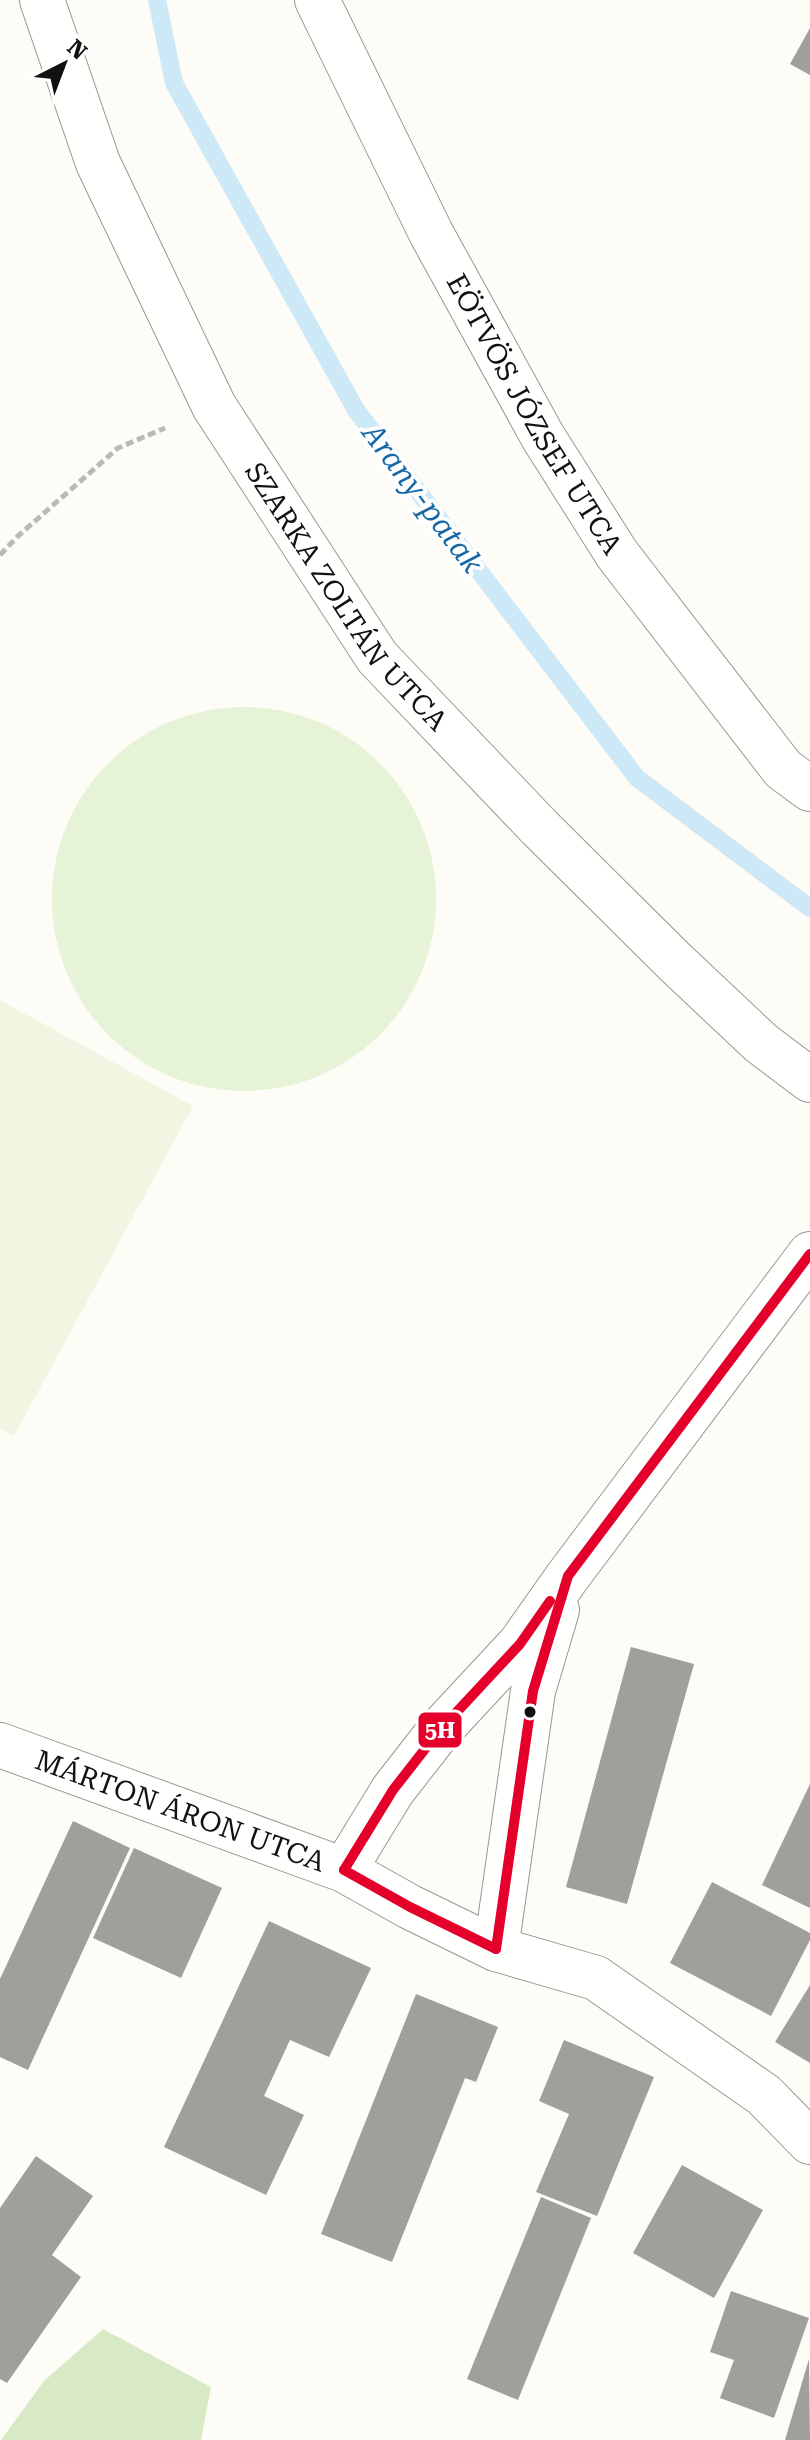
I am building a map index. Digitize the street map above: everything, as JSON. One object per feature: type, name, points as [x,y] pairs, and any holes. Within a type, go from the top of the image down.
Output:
[{"type":"street","name":"SZARKA ZOLTÁN UTCA","points":[[42,0],[98,163],[214,406],[377,657],[539,827],[675,962],[761,1043],[810,1080]]},
{"type":"street","name":"EÖTVÖS JÓZSEF UTCA","points":[[317,0],[431,233],[543,437],[617,554],[783,769],[810,789]]},
{"type":"street","points":[[344,1870],[393,1790],[439,1731],[520,1644],[810,1254]]},
{"type":"street","points":[[496,1949],[533,1691],[568,1576]]},
{"type":"street","name":"MÁRTON ÁRON UTCA","points":[[0,1745],[344,1870],[496,1949],[596,1978],[764,2095],[810,2142]]},
{"type":"path","points":[[0,555],[118,448],[214,406]]},
{"type":"green space","points":[[244,707],[282,710],[318,721],[351,739],[380,763],[404,792],[422,825],[433,861],[436,899],[433,937],[422,973],[404,1006],[380,1035],[351,1059],[318,1077],[282,1088],[244,1091],[206,1088],[170,1077],[137,1059],[108,1035],[84,1006],[66,973],[55,937],[52,899],[55,861],[66,825],[84,792],[108,763],[137,739],[170,721],[206,710]]},
{"type":"green space","points":[[0,1000],[193,1106],[14,1436],[0,1429]]},
{"type":"green space","points":[[103,2329],[211,2387],[201,2440],[1,2440],[44,2381]]},
{"type":"building","points":[[810,28],[810,75],[790,64]]},
{"type":"building","points":[[631,1647],[694,1664],[627,1904],[566,1887]]},
{"type":"building","points":[[810,1784],[810,1908],[762,1885]]},
{"type":"building","points":[[73,1821],[130,1848],[28,2070],[0,2057],[0,1979]]},
{"type":"building","points":[[134,1848],[222,1888],[181,1978],[93,1938]]},
{"type":"building","points":[[712,1882],[810,1933],[810,1940],[771,2016],[670,1963]]},
{"type":"building","points":[[269,1921],[371,1968],[329,2057],[290,2040],[264,2096],[304,2115],[266,2195],[164,2147]]},
{"type":"building","points":[[810,1985],[810,2063],[775,2042]]},
{"type":"building","points":[[416,1994],[498,2027],[476,2082],[465,2078],[392,2262],[321,2234]]},
{"type":"building","points":[[564,2040],[654,2077],[597,2216],[536,2192],[569,2114],[539,2101]]},
{"type":"building","points":[[36,2156],[93,2196],[52,2255],[81,2277],[7,2383],[0,2379],[0,2208]]},
{"type":"building","points":[[682,2165],[763,2210],[714,2298],[633,2253]]},
{"type":"building","points":[[541,2197],[591,2218],[518,2400],[467,2379]]},
{"type":"building","points":[[731,2291],[809,2318],[774,2418],[720,2398],[734,2360],[710,2352]]},
{"type":"building","points":[[809,2359],[810,2440],[785,2440]]},
{"type":"waterway","name":"Arany-patak","points":[[157,0],[174,83],[356,410],[637,778],[810,908]]},
{"type":"transit line","name":"5H","points":[[496,1949],[533,1691],[568,1576],[810,1254]]},
{"type":"transit line","name":"5H","points":[[344,1870],[393,1790],[439,1731],[520,1644],[550,1601]]},
{"type":"transit line","name":"5H","points":[[344,1870],[496,1949]]}]
